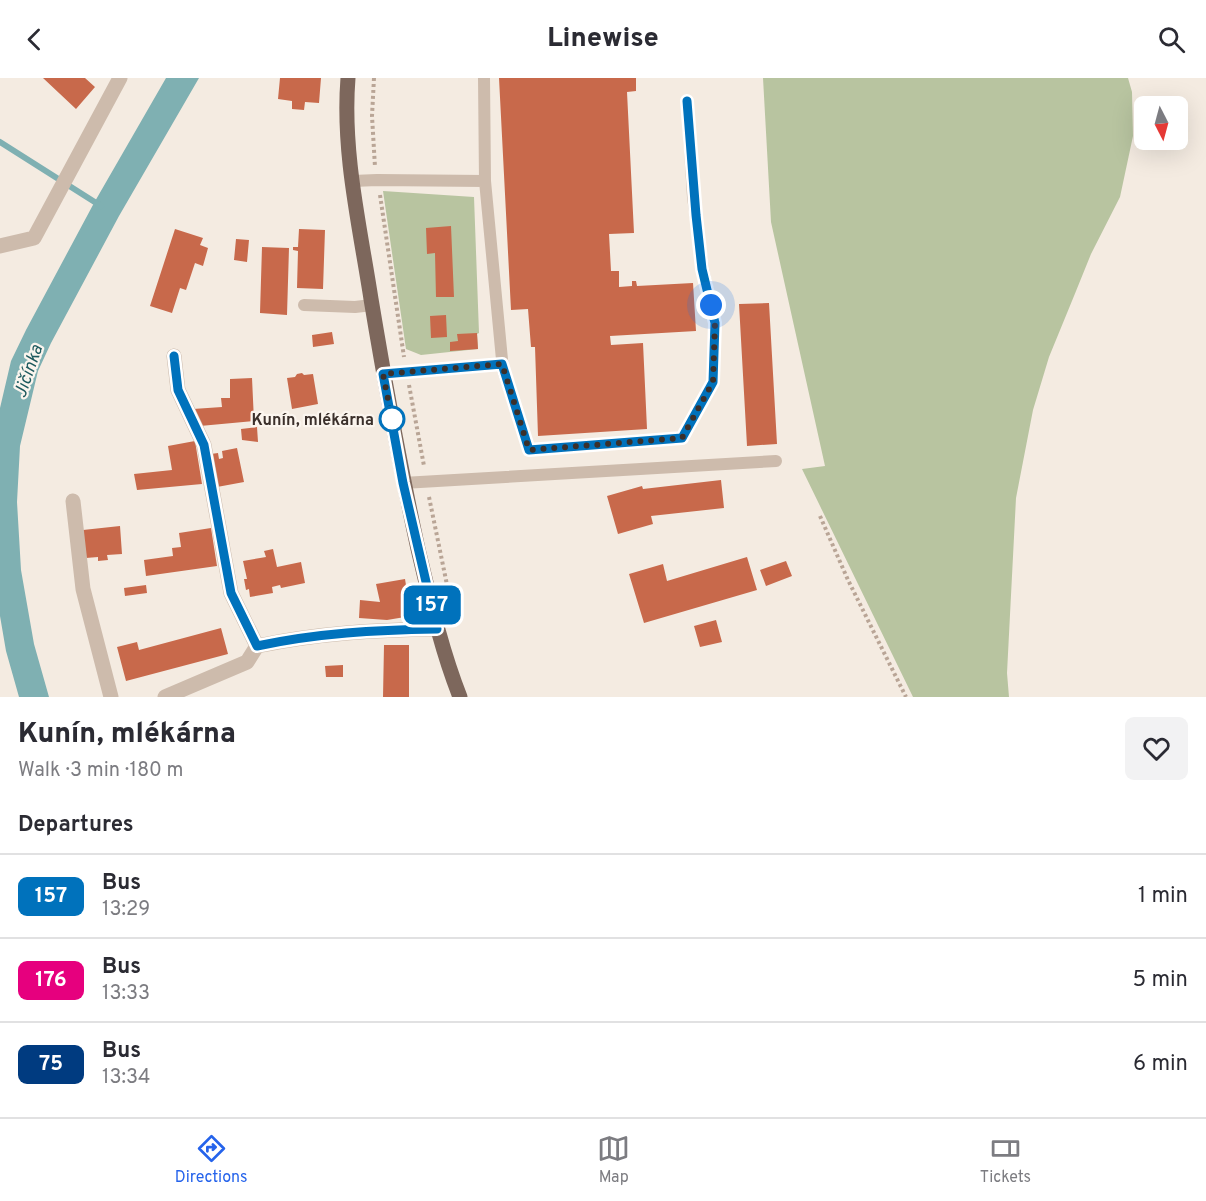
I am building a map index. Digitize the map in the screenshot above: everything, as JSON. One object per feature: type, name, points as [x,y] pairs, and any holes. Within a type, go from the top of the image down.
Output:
[{"type":"main road","points":[[348,78],[348,135],[353,182],[383,374],[403,483],[437,629],[460,697]]},
{"type":"street","points":[[0,246],[34,238],[120,78]]},
{"type":"street","points":[[174,356],[178,390],[204,445],[231,593],[257,646]]},
{"type":"street","points":[[73,501],[83,589],[111,697]]},
{"type":"street","points":[[165,697],[247,662],[257,646],[305,636],[368,630],[437,629]]},
{"type":"lane","points":[[484,78],[485,181],[502,364],[529,450],[682,438],[713,382],[715,323],[702,269],[694,207],[687,101]]},
{"type":"lane","points":[[353,182],[377,180],[485,181]]},
{"type":"lane","points":[[304,305],[355,307],[372,305]]},
{"type":"lane","points":[[383,374],[502,364]]},
{"type":"lane","points":[[403,483],[776,461]]},
{"type":"path","points":[[374,78],[372,116],[377,180],[426,482],[454,621]]},
{"type":"path","points":[[820,516],[848,580],[906,697]]},
{"type":"green space","points":[[763,78],[1128,78],[1132,92],[1133,136],[1120,197],[1091,254],[1049,357],[1033,410],[1016,498],[1007,673],[1009,697],[913,697],[802,469],[825,466],[771,222]]},
{"type":"green space","points":[[383,191],[474,197],[478,349],[421,355],[406,349]]},
{"type":"water","name":"Jičínka","points":[[166,78],[199,78],[119,216],[51,343],[38,371],[20,446],[17,502],[21,570],[34,644],[49,697],[19,697],[6,651],[0,616],[0,408],[11,361],[94,203]]},
{"type":"building","points":[[43,78],[85,78],[95,87],[76,109]]},
{"type":"building","points":[[280,78],[321,78],[319,103],[305,102],[304,110],[292,109],[292,101],[278,99]]},
{"type":"building","points":[[499,78],[636,78],[636,91],[627,92],[634,233],[609,234],[611,271],[619,271],[619,287],[632,286],[632,281],[636,281],[637,286],[693,283],[696,331],[610,336],[611,345],[643,343],[647,429],[538,436],[535,347],[531,347],[528,309],[511,310]]},
{"type":"building","points":[[451,226],[454,297],[436,297],[435,253],[427,254],[426,228]]},
{"type":"building","points":[[175,229],[203,238],[200,245],[208,248],[203,266],[195,263],[186,290],[180,288],[172,313],[150,306]]},
{"type":"building","points":[[299,229],[325,230],[323,289],[297,288],[298,251],[293,250],[293,247],[298,247]]},
{"type":"building","points":[[236,239],[249,240],[247,262],[234,260]]},
{"type":"building","points":[[262,247],[289,248],[287,315],[260,313]]},
{"type":"building","points":[[769,303],[777,444],[747,446],[739,304]]},
{"type":"building","points":[[446,315],[447,337],[431,338],[430,316]]},
{"type":"building","points":[[332,332],[334,344],[313,347],[312,335]]},
{"type":"building","points":[[477,333],[478,349],[450,351],[450,342],[458,341],[457,334]]},
{"type":"building","points":[[302,373],[304,375],[313,374],[318,404],[292,409],[287,378]]},
{"type":"building","points":[[252,378],[254,421],[200,426],[193,409],[222,407],[221,398],[230,398],[230,379]]},
{"type":"building","points":[[257,427],[258,442],[242,440],[241,429]]},
{"type":"building","points":[[195,441],[202,484],[137,490],[134,474],[172,470],[168,446]]},
{"type":"building","points":[[237,448],[244,482],[217,487],[211,454],[218,453],[219,459],[223,458],[222,451]]},
{"type":"building","points":[[721,480],[724,508],[651,516],[653,524],[618,534],[607,496],[642,486],[643,489]]},
{"type":"building","points":[[120,526],[122,554],[107,555],[108,560],[98,561],[98,557],[86,558],[83,530]]},
{"type":"building","points":[[211,528],[217,566],[146,576],[144,560],[173,556],[172,548],[181,547],[179,533]]},
{"type":"building","points":[[273,549],[277,567],[301,562],[305,583],[281,588],[280,585],[272,587],[273,593],[250,597],[249,589],[246,590],[244,579],[247,579],[243,561],[266,557],[264,551]]},
{"type":"building","points":[[747,557],[757,590],[644,623],[629,574],[663,564],[667,581]]},
{"type":"building","points":[[786,561],[792,576],[766,586],[760,570]]},
{"type":"building","points":[[405,579],[411,616],[387,620],[359,618],[360,600],[380,602],[376,584]]},
{"type":"building","points":[[146,585],[147,593],[125,596],[124,588]]},
{"type":"building","points":[[716,620],[722,642],[700,647],[694,626]]},
{"type":"building","points":[[221,628],[228,654],[126,681],[117,647],[137,642],[139,650]]},
{"type":"building","points":[[384,645],[409,645],[409,697],[383,697]]},
{"type":"building","points":[[343,665],[343,677],[326,677],[325,666]]},
{"type":"waterway","points":[[0,142],[101,206]]},
{"type":"bus line","name":"157","points":[[174,356],[178,390],[204,445],[231,593],[257,646],[305,636],[368,630],[437,629],[403,483],[383,374],[502,364],[529,450],[682,438],[713,382],[715,323],[702,269],[693,197],[687,101]]},
{"type":"place","name":"Kunín, mlékárna","points":[[392,419]]},
{"type":"route","points":[[392,419],[383,374],[502,364],[529,450],[682,438],[713,382],[715,323],[711,305]]}]
